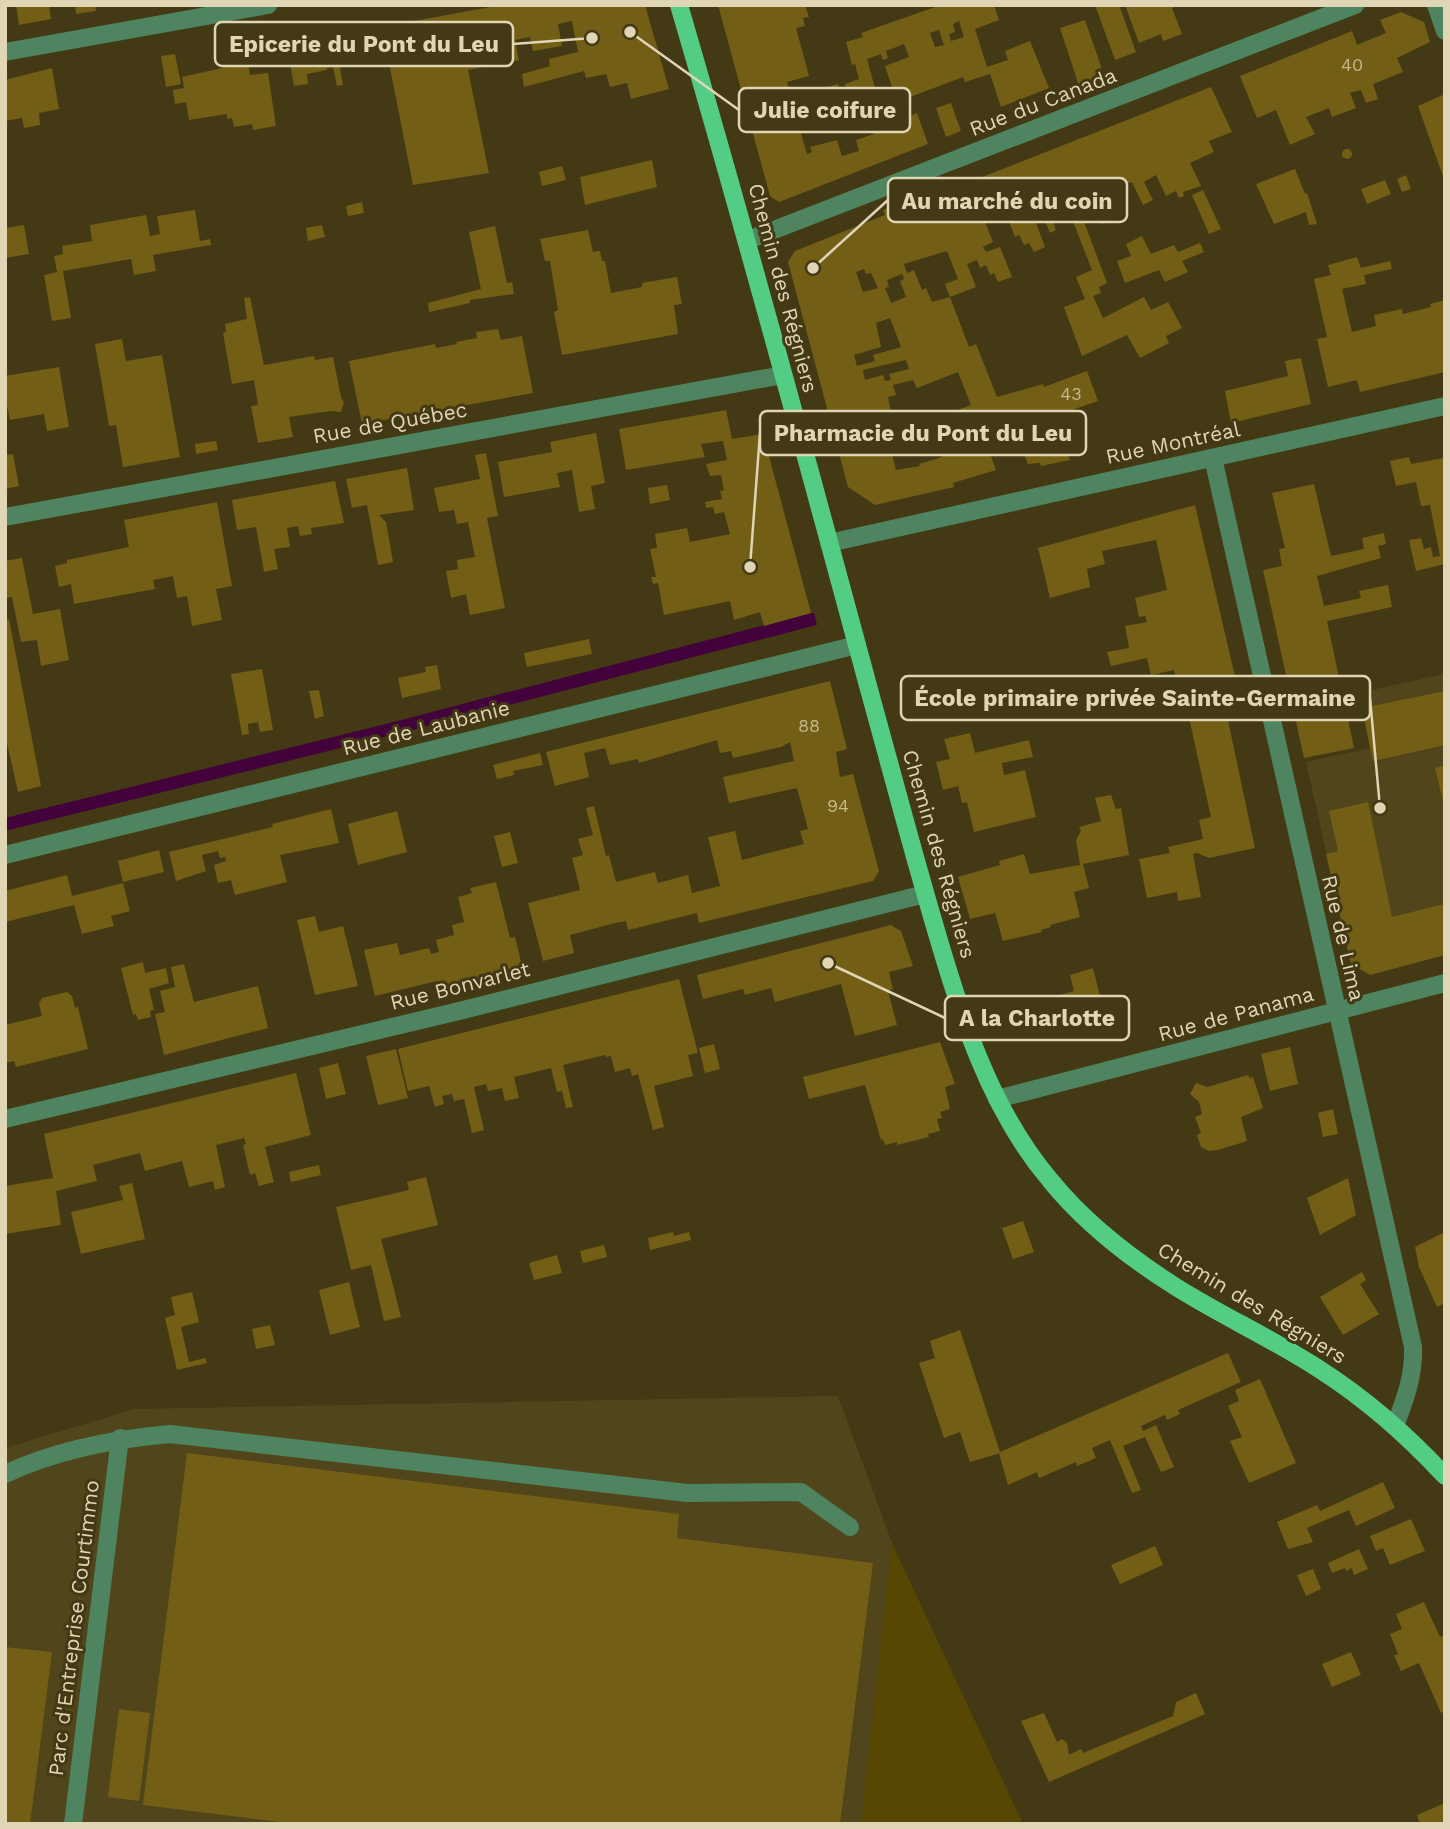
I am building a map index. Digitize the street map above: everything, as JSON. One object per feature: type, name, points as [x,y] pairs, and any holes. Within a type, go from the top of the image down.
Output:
[{"type":"main road","name":"Chemin des Régniers","points":[[679,5],[748,240],[925,894],[964,1018],[1015,1132],[1052,1183],[1078,1210],[1132,1257],[1176,1287],[1319,1368],[1352,1391],[1395,1426],[1445,1476]]},
{"type":"street","points":[[5,52],[180,13],[268,5]]},
{"type":"street","name":"Rue du Canada","points":[[748,240],[1355,5]]},
{"type":"street","points":[[1436,5],[1445,31]]},
{"type":"street","name":"Rue de Québec","points":[[5,517],[783,375]]},
{"type":"street","name":"Rue Montréal","points":[[829,543],[1445,406]]},
{"type":"street","name":"Rue de Lima","points":[[1213,458],[1413,1348],[1414,1369],[1395,1426]]},
{"type":"street","name":"Rue de Laubanie","points":[[5,855],[857,646]]},
{"type":"street","name":"Rue Bonvarlet","points":[[5,1119],[455,1012],[925,894]]},
{"type":"street","name":"Rue de Panama","points":[[998,1099],[1445,983]]},
{"type":"street","points":[[5,1474],[23,1466],[120,1438],[170,1434],[687,1493],[801,1492],[850,1527]]},
{"type":"street","name":"Parc d'Entreprise Courtimmo","points":[[73,1824],[120,1438]]},
{"type":"shaded area","points":[[814,613],[817,625],[389,736],[5,831],[5,818],[386,724]]},
{"type":"shaded area","points":[[1445,674],[1445,955],[1351,964],[1306,762],[1370,748],[1358,693]]},
{"type":"shaded area","points":[[838,1396],[892,1543],[861,1824],[5,1824],[5,1448],[135,1409]]},
{"type":"shaded area","points":[[892,1543],[1023,1824],[861,1824]]},
{"type":"building","points":[[16,5],[49,5],[51,19],[19,25]]},
{"type":"building","points":[[75,5],[95,5],[96,11],[76,14]]},
{"type":"building","points":[[501,5],[645,5],[669,89],[631,99],[627,83],[610,87],[606,74],[586,78],[584,71],[524,87],[522,74],[550,66],[549,59],[578,52],[572,21],[558,24],[562,46],[533,51],[530,37],[515,40],[519,60],[468,70],[489,173],[413,185],[382,27]]},
{"type":"building","points":[[718,5],[805,5],[809,17],[803,18],[805,26],[796,28],[809,76],[787,82],[792,100],[838,84],[846,105],[846,109],[809,120],[808,117],[797,120],[807,154],[812,152],[810,147],[837,140],[842,156],[859,151],[856,140],[874,134],[865,100],[848,105],[845,84],[859,79],[846,42],[863,37],[861,33],[941,5],[994,5],[999,20],[975,29],[987,67],[1008,60],[1005,51],[1030,41],[1049,88],[1001,107],[990,74],[965,82],[963,77],[897,102],[885,66],[909,57],[904,44],[886,51],[888,58],[883,60],[881,54],[867,59],[878,99],[883,97],[887,112],[900,109],[903,119],[917,113],[928,144],[779,202],[770,196]],"holes":[[[959,21],[964,37],[951,41],[949,34],[955,32],[953,24]],[[939,30],[944,45],[935,47],[930,33]]]},
{"type":"building","points":[[1095,5],[1119,5],[1136,52],[1115,60]]},
{"type":"building","points":[[1125,5],[1179,5],[1172,8],[1182,34],[1163,41],[1161,34],[1139,43]]},
{"type":"building","points":[[1401,12],[1424,22],[1430,42],[1397,58],[1403,72],[1373,84],[1378,99],[1366,103],[1361,90],[1350,93],[1356,108],[1332,117],[1329,108],[1306,117],[1315,134],[1290,145],[1276,110],[1257,118],[1240,76],[1352,31],[1357,45],[1386,33],[1380,20]]},
{"type":"building","points":[[1085,20],[1104,75],[1079,86],[1060,28]]},
{"type":"building","points":[[322,33],[324,40],[335,39],[343,85],[337,86],[333,67],[307,74],[308,84],[294,86],[286,40]]},
{"type":"building","points":[[175,54],[181,84],[166,87],[161,56]]},
{"type":"building","points":[[240,62],[240,65],[248,64],[250,75],[268,73],[276,126],[253,130],[252,124],[234,127],[232,118],[227,119],[227,114],[189,120],[186,102],[175,104],[173,90],[184,88],[182,77]]},
{"type":"building","points":[[52,68],[59,109],[39,113],[40,125],[24,128],[22,118],[5,121],[5,80]]},
{"type":"building","points":[[1211,87],[1232,132],[1209,141],[1214,152],[1190,163],[1201,186],[1183,192],[1184,196],[1179,198],[1176,191],[1166,196],[1156,175],[1144,182],[1153,200],[1143,205],[1132,182],[1119,187],[1126,202],[1109,209],[1114,220],[1102,224],[1097,213],[1083,219],[1107,283],[1099,287],[1101,293],[1093,296],[1103,318],[1144,297],[1151,310],[1168,302],[1182,328],[1166,336],[1169,343],[1140,358],[1127,335],[1082,356],[1064,307],[1085,299],[1076,277],[1092,270],[1067,206],[1050,213],[1056,230],[1050,233],[1037,201],[1029,204],[1045,247],[1034,252],[1029,243],[1024,245],[1019,235],[1015,237],[1004,209],[983,217],[993,242],[983,247],[986,252],[1000,247],[1012,277],[998,282],[994,273],[990,275],[986,265],[980,268],[977,260],[967,264],[976,287],[950,297],[969,347],[976,344],[997,397],[1043,384],[1044,387],[1087,371],[1098,401],[1054,416],[1070,460],[1041,466],[1040,463],[1028,464],[1017,438],[988,448],[996,470],[953,483],[954,487],[875,505],[848,487],[788,262],[795,251],[885,215],[883,210],[937,189],[939,194]],"holes":[[[947,251],[958,279],[945,284],[950,297],[932,302],[926,288],[922,290],[914,270],[907,273],[904,264]],[[864,269],[866,274],[871,273],[878,288],[863,292],[856,272]],[[902,274],[904,279],[900,281],[906,297],[891,303],[885,288],[889,287],[887,280]],[[890,318],[901,347],[873,355],[875,361],[857,366],[854,355],[881,347],[876,323]],[[906,360],[909,369],[889,374],[891,380],[885,381],[883,375],[865,380],[863,370]],[[958,372],[971,405],[929,421],[942,457],[919,464],[920,466],[896,470],[888,438],[895,435],[888,397],[896,395],[893,385],[913,380],[917,388]]]},
{"type":"building","points":[[1445,94],[1445,179],[1444,179],[1418,106]]},
{"type":"building","points":[[951,103],[961,131],[946,137],[936,108]]},
{"type":"building","points":[[1347,149],[1351,150],[1351,158],[1347,159],[1343,158],[1342,154],[1343,150]]},
{"type":"building","points":[[652,160],[657,187],[585,205],[580,177]]},
{"type":"building","points":[[562,166],[566,180],[542,186],[539,172]]},
{"type":"building","points":[[1295,169],[1305,194],[1307,193],[1317,224],[1309,225],[1306,212],[1274,224],[1256,184]]},
{"type":"building","points":[[1406,175],[1411,189],[1402,192],[1397,179]]},
{"type":"building","points":[[1385,180],[1391,194],[1367,204],[1361,189]]},
{"type":"building","points":[[1203,190],[1221,229],[1209,234],[1192,195]]},
{"type":"building","points":[[362,202],[364,213],[348,216],[346,206]]},
{"type":"building","points":[[195,210],[200,241],[210,239],[211,245],[153,255],[156,271],[134,275],[131,259],[63,271],[71,318],[52,321],[44,275],[57,272],[54,256],[63,254],[62,246],[92,241],[90,225],[146,215],[150,236],[160,234],[157,216]]},
{"type":"building","points":[[24,225],[29,254],[5,258],[5,228]]},
{"type":"building","points":[[322,225],[325,237],[308,241],[306,228]]},
{"type":"building","points":[[495,226],[507,283],[512,282],[514,294],[470,300],[470,303],[429,312],[428,303],[481,289],[469,232]]},
{"type":"building","points":[[588,230],[593,252],[600,251],[602,261],[605,261],[611,293],[642,287],[642,283],[677,277],[682,304],[674,305],[678,334],[562,355],[554,312],[558,310],[550,261],[545,261],[540,239]]},
{"type":"building","points":[[1142,236],[1151,254],[1174,245],[1178,252],[1200,243],[1204,252],[1182,261],[1188,272],[1165,282],[1159,270],[1125,283],[1117,261],[1131,256],[1126,244]]},
{"type":"building","points":[[1357,257],[1361,268],[1390,261],[1392,269],[1364,275],[1366,284],[1342,289],[1352,332],[1376,326],[1374,315],[1402,309],[1403,314],[1431,307],[1430,304],[1445,300],[1445,372],[1360,392],[1357,380],[1328,387],[1317,339],[1327,337],[1314,279],[1331,275],[1328,265]]},
{"type":"building","points":[[250,297],[264,365],[314,356],[315,360],[333,357],[344,402],[341,412],[289,417],[293,437],[258,443],[251,406],[258,405],[254,380],[232,384],[223,333],[226,332],[225,324],[247,319],[244,298]]},
{"type":"building","points":[[498,329],[501,340],[522,336],[533,393],[362,424],[349,361],[435,344],[436,348],[457,344],[456,342],[477,338],[476,332]]},
{"type":"building","points":[[122,339],[126,361],[162,355],[180,457],[123,467],[116,425],[109,426],[95,344]]},
{"type":"building","points":[[1301,358],[1311,404],[1231,423],[1225,391],[1288,376],[1285,361]]},
{"type":"building","points":[[59,367],[69,427],[47,431],[44,414],[10,420],[5,396],[5,376]]},
{"type":"building","points":[[726,410],[732,439],[763,434],[811,613],[764,626],[760,612],[734,620],[730,601],[664,615],[658,583],[653,584],[651,577],[656,577],[650,549],[657,548],[655,534],[687,528],[690,542],[730,534],[724,512],[715,514],[713,507],[706,508],[705,502],[722,499],[720,491],[724,490],[721,475],[710,476],[706,464],[727,460],[723,441],[701,444],[705,457],[626,470],[619,429]]},
{"type":"building","points":[[596,433],[605,483],[591,486],[595,509],[579,512],[572,470],[557,473],[560,487],[504,497],[498,462],[552,452],[550,442]]},
{"type":"building","points":[[216,441],[218,450],[196,454],[195,444]]},
{"type":"building","points":[[486,453],[498,516],[487,518],[505,608],[470,615],[466,594],[451,598],[446,571],[458,569],[457,560],[475,557],[468,522],[457,524],[454,510],[439,512],[434,488],[480,479],[475,455]]},
{"type":"building","points":[[13,454],[19,486],[5,489],[5,455]]},
{"type":"building","points":[[1409,457],[1411,464],[1443,458],[1445,465],[1445,564],[1416,571],[1409,540],[1421,538],[1424,549],[1431,547],[1433,557],[1440,556],[1430,505],[1421,506],[1416,482],[1396,486],[1390,461]]},
{"type":"building","points":[[407,468],[414,510],[379,515],[386,522],[393,562],[378,565],[367,505],[352,508],[346,479]]},
{"type":"building","points":[[335,481],[344,523],[311,528],[312,534],[300,536],[298,526],[287,528],[290,547],[274,549],[278,569],[264,572],[256,527],[237,530],[232,500]]},
{"type":"building","points":[[1314,484],[1331,556],[1364,549],[1362,538],[1384,533],[1386,544],[1378,546],[1381,558],[1317,576],[1324,606],[1361,598],[1359,591],[1388,585],[1392,607],[1327,621],[1354,748],[1304,758],[1263,570],[1282,566],[1279,549],[1285,548],[1272,493]]},
{"type":"building","points":[[667,485],[670,500],[650,504],[648,488]]},
{"type":"building","points":[[217,502],[232,586],[216,589],[222,620],[192,626],[187,596],[177,598],[173,576],[153,580],[155,589],[74,604],[71,584],[59,587],[55,566],[67,563],[67,560],[129,547],[124,520]]},
{"type":"building","points":[[1195,505],[1241,702],[1225,706],[1255,848],[1209,858],[1193,854],[1201,897],[1178,901],[1177,892],[1147,898],[1139,859],[1170,853],[1168,847],[1203,839],[1199,820],[1211,817],[1188,713],[1161,718],[1156,703],[1191,696],[1195,712],[1208,709],[1199,676],[1177,681],[1174,670],[1151,675],[1147,658],[1111,666],[1107,652],[1129,648],[1125,626],[1147,622],[1145,616],[1139,617],[1135,598],[1167,590],[1156,540],[1102,551],[1105,564],[1087,569],[1090,587],[1050,598],[1038,548]]},
{"type":"building","points":[[22,558],[33,614],[60,609],[69,660],[41,666],[37,640],[21,642],[12,597],[5,598],[5,561]]},
{"type":"building","points":[[9,619],[41,786],[18,792],[5,734],[5,620]]},
{"type":"building","points":[[589,639],[592,654],[527,667],[524,653]]},
{"type":"building","points":[[437,665],[441,689],[402,698],[398,678],[426,672],[425,667]]},
{"type":"building","points":[[262,669],[273,730],[260,732],[258,722],[248,724],[249,734],[242,735],[231,674]]},
{"type":"building","points":[[830,681],[847,749],[836,752],[840,777],[853,774],[879,871],[873,881],[699,923],[697,913],[628,930],[626,921],[615,923],[570,935],[574,953],[543,961],[528,903],[580,890],[572,858],[583,855],[578,839],[593,835],[586,808],[594,806],[606,856],[609,855],[616,882],[655,872],[658,883],[688,875],[692,893],[720,886],[708,837],[735,831],[742,860],[804,844],[800,831],[808,829],[797,788],[729,803],[723,777],[794,761],[790,742],[781,747],[733,758],[731,751],[720,753],[717,740],[639,763],[638,759],[610,765],[605,748],[584,753],[589,777],[555,786],[546,752]]},
{"type":"building","points":[[319,690],[324,716],[315,719],[309,691]]},
{"type":"building","points":[[1445,691],[1445,745],[1373,761],[1362,708]]},
{"type":"building","points":[[970,733],[975,753],[1029,740],[1033,757],[1002,763],[1004,775],[1025,770],[1036,817],[974,832],[967,802],[962,803],[958,786],[943,790],[936,762],[950,759],[944,739]]},
{"type":"building","points":[[540,753],[543,765],[513,771],[514,775],[497,779],[493,765]]},
{"type":"building","points":[[1445,765],[1445,805],[1444,805],[1435,768]]},
{"type":"building","points":[[1111,795],[1116,809],[1121,808],[1129,855],[1083,864],[1089,888],[1074,892],[1080,917],[1050,925],[1051,927],[1041,930],[1042,932],[1003,941],[995,913],[970,919],[958,877],[1000,865],[999,861],[1024,854],[1030,874],[1080,865],[1076,840],[1081,831],[1079,827],[1101,821],[1095,798]]},
{"type":"building","points":[[1368,802],[1392,917],[1445,904],[1445,955],[1370,975],[1351,964],[1326,854],[1338,851],[1329,811]]},
{"type":"building","points":[[331,809],[339,843],[280,855],[287,882],[235,895],[231,880],[218,883],[214,865],[226,861],[225,857],[220,858],[218,851],[202,855],[206,871],[176,881],[169,852],[273,827],[272,824]]},
{"type":"building","points":[[397,811],[407,852],[358,865],[348,824]]},
{"type":"building","points":[[510,832],[518,863],[502,867],[494,836]]},
{"type":"building","points":[[159,850],[164,872],[123,882],[118,861]]},
{"type":"building","points":[[67,875],[72,896],[123,883],[130,911],[111,916],[114,926],[82,934],[74,905],[5,922],[5,891]]},
{"type":"building","points":[[496,882],[510,938],[515,937],[522,966],[439,987],[437,981],[375,996],[364,950],[397,943],[400,955],[429,948],[431,954],[439,952],[436,940],[454,935],[452,925],[464,922],[458,897],[472,893],[470,888]]},
{"type":"building","points":[[315,916],[319,932],[343,926],[358,986],[315,995],[297,920]]},
{"type":"building","points":[[891,925],[901,931],[913,966],[889,972],[893,989],[888,991],[897,1025],[855,1036],[841,984],[775,1002],[771,988],[745,995],[743,989],[703,999],[697,975]]},
{"type":"building","points":[[143,962],[145,973],[166,968],[169,983],[149,989],[154,1010],[150,1011],[151,1017],[138,1020],[136,1014],[133,1015],[121,968]]},
{"type":"building","points":[[184,964],[194,1002],[258,986],[268,1028],[164,1055],[155,1014],[165,1012],[160,991],[175,987],[171,967]]},
{"type":"building","points":[[1093,968],[1105,1017],[1051,1032],[1043,1000],[1074,991],[1070,975]]},
{"type":"building","points":[[679,979],[698,1053],[688,1055],[693,1076],[654,1086],[664,1127],[653,1130],[638,1074],[632,1076],[630,1068],[615,1072],[611,1056],[605,1055],[563,1065],[573,1107],[566,1108],[562,1091],[557,1092],[551,1068],[514,1077],[519,1098],[505,1101],[502,1088],[488,1091],[486,1084],[474,1087],[484,1130],[472,1133],[464,1099],[454,1101],[452,1094],[442,1096],[444,1104],[435,1107],[429,1086],[408,1091],[398,1049]]},
{"type":"building","points":[[67,992],[72,996],[75,1008],[78,1007],[88,1049],[16,1067],[14,1061],[5,1063],[5,1025],[42,1016],[39,1004],[42,998]]},
{"type":"building","points":[[940,1042],[955,1084],[945,1087],[950,1109],[940,1112],[942,1118],[937,1119],[940,1131],[928,1134],[929,1137],[897,1145],[897,1142],[885,1145],[883,1139],[881,1140],[865,1085],[809,1099],[803,1077]]},
{"type":"building","points":[[714,1044],[720,1069],[705,1073],[699,1048]]},
{"type":"building","points":[[1290,1047],[1298,1084],[1270,1091],[1261,1054]]},
{"type":"building","points":[[396,1049],[408,1098],[378,1105],[366,1056]]},
{"type":"building","points":[[338,1063],[346,1094],[326,1099],[319,1068]]},
{"type":"building","points":[[296,1073],[311,1135],[265,1147],[274,1182],[259,1186],[255,1173],[250,1175],[243,1145],[246,1144],[244,1138],[216,1145],[225,1187],[215,1190],[213,1181],[189,1187],[182,1161],[145,1171],[140,1153],[93,1165],[97,1181],[56,1191],[61,1225],[5,1234],[5,1186],[53,1178],[44,1134]]},
{"type":"building","points":[[1248,1075],[1253,1077],[1263,1108],[1241,1117],[1247,1141],[1218,1150],[1209,1151],[1201,1147],[1197,1135],[1201,1133],[1195,1117],[1202,1114],[1199,1102],[1190,1094],[1196,1083],[1207,1087]]},
{"type":"building","points":[[1333,1109],[1338,1134],[1323,1137],[1318,1113]]},
{"type":"building","points":[[319,1165],[321,1175],[291,1182],[289,1172]]},
{"type":"building","points":[[426,1177],[438,1225],[381,1239],[401,1317],[384,1321],[371,1265],[351,1270],[336,1207],[409,1190],[407,1182]]},
{"type":"building","points":[[1348,1178],[1356,1215],[1320,1235],[1307,1198]]},
{"type":"building","points":[[132,1183],[145,1239],[81,1254],[71,1212],[123,1200],[119,1186]]},
{"type":"building","points":[[1023,1221],[1034,1252],[1013,1259],[1002,1228]]},
{"type":"building","points":[[673,1232],[674,1236],[689,1232],[691,1240],[650,1250],[648,1238]]},
{"type":"building","points":[[1445,1232],[1445,1303],[1437,1307],[1419,1267],[1415,1247]]},
{"type":"building","points":[[604,1245],[607,1257],[583,1263],[580,1251]]},
{"type":"building","points":[[557,1255],[562,1273],[534,1280],[529,1263]]},
{"type":"building","points":[[1362,1272],[1366,1280],[1360,1284],[1379,1314],[1343,1335],[1320,1297]]},
{"type":"building","points":[[349,1282],[360,1327],[330,1335],[319,1290]]},
{"type":"building","points":[[192,1292],[199,1322],[181,1327],[189,1362],[205,1358],[207,1363],[177,1370],[165,1318],[175,1315],[171,1297]]},
{"type":"building","points":[[270,1325],[275,1345],[256,1349],[252,1329]]},
{"type":"building","points":[[960,1330],[1000,1452],[1228,1353],[1241,1382],[1178,1410],[1180,1414],[1167,1420],[1165,1415],[1141,1426],[1143,1431],[1156,1425],[1174,1467],[1161,1472],[1145,1437],[1123,1446],[1141,1490],[1132,1493],[1110,1440],[1092,1448],[1096,1458],[1077,1466],[1076,1462],[1039,1478],[1037,1472],[1008,1485],[999,1453],[970,1462],[960,1432],[944,1438],[919,1363],[935,1358],[930,1341]]},
{"type":"building","points":[[1260,1379],[1296,1463],[1249,1483],[1230,1441],[1242,1437],[1228,1406],[1239,1401],[1235,1390]]},
{"type":"building","points":[[187,1453],[679,1514],[677,1538],[873,1563],[840,1824],[297,1824],[143,1805]]},
{"type":"building","points":[[1383,1482],[1395,1508],[1356,1526],[1349,1510],[1307,1528],[1313,1542],[1288,1549],[1277,1522],[1317,1505],[1320,1511]]},
{"type":"building","points":[[1411,1519],[1425,1551],[1390,1565],[1383,1548],[1376,1551],[1370,1536]]},
{"type":"building","points":[[1155,1546],[1163,1565],[1120,1584],[1111,1565]]},
{"type":"building","points":[[1359,1549],[1368,1569],[1354,1575],[1352,1568],[1332,1573],[1328,1563]]},
{"type":"building","points":[[1313,1569],[1321,1589],[1306,1596],[1297,1575]]},
{"type":"building","points":[[1424,1602],[1440,1637],[1444,1635],[1445,1638],[1445,1711],[1441,1713],[1419,1663],[1401,1671],[1394,1655],[1398,1654],[1390,1634],[1402,1629],[1396,1614]]},
{"type":"building","points":[[5,1647],[52,1652],[30,1824],[5,1824]]},
{"type":"building","points":[[1351,1652],[1361,1675],[1332,1687],[1322,1664]]},
{"type":"building","points":[[1196,1693],[1205,1714],[1049,1782],[1021,1721],[1044,1713],[1057,1742],[1062,1739],[1067,1743],[1069,1755],[1081,1749],[1083,1753],[1173,1716],[1176,1702]]},
{"type":"building","points":[[119,1709],[150,1713],[139,1801],[108,1797]]},
{"type":"building","points":[[1445,1803],[1445,1824],[1420,1824],[1417,1815]]},
{"type":"place","name":"Julie coifure","points":[[630,32]]},
{"type":"place","name":"Epicerie du Pont du Leu","points":[[592,38]]},
{"type":"place","name":"Au marché du coin","points":[[813,268]]},
{"type":"place","name":"Pharmacie du Pont du Leu","points":[[750,567]]},
{"type":"place","name":"École primaire privée Sainte-Germaine","points":[[1380,808]]},
{"type":"place","name":"A la Charlotte","points":[[828,963]]}]
